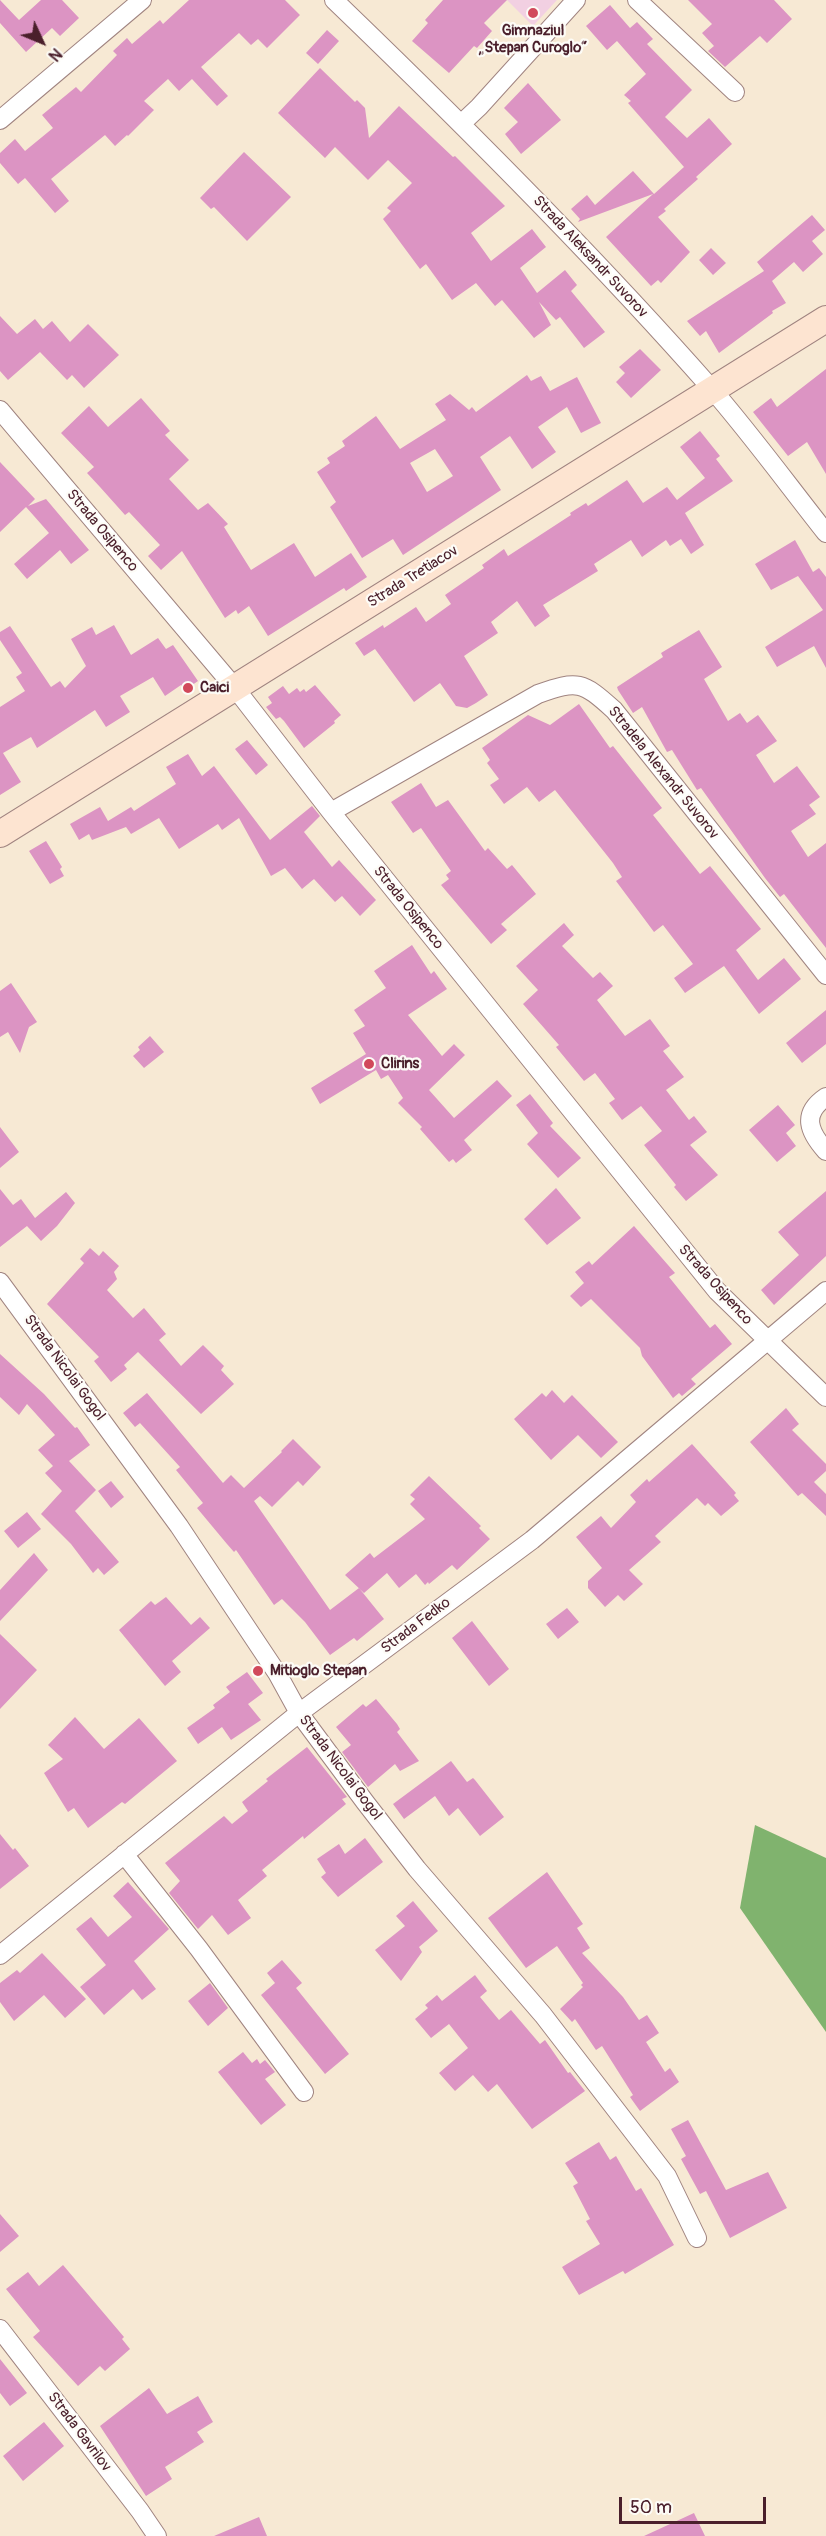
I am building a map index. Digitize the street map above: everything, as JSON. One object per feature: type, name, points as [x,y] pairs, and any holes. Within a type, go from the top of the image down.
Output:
[{"type":"street","points":[[0,120],[142,0]]},
{"type":"street","name":"Strada Aleksandr Suvorov","points":[[334,0],[462,123],[603,269],[712,389],[826,533]]},
{"type":"street","points":[[462,123],[576,0]]},
{"type":"street","points":[[637,0],[735,92]]},
{"type":"street","name":"Strada Tretiacov","points":[[0,834],[826,319]]},
{"type":"street","name":"Strada Osipenco","points":[[0,410],[235,688],[331,812],[710,1282],[826,1397]]},
{"type":"street","name":"Stradela Alexandr Suvorov","points":[[331,812],[538,694],[563,685],[581,685],[595,693],[614,710],[826,975]]},
{"type":"street","points":[[826,1097],[813,1110],[809,1120],[811,1133],[826,1151]]},
{"type":"street","name":"Strada Nicolai Gogol","points":[[0,1282],[179,1526],[277,1673],[299,1713],[417,1869],[543,2015],[667,2176],[697,2238]]},
{"type":"street","name":"Strada Fedko","points":[[0,1955],[299,1713],[532,1540],[826,1291]]},
{"type":"street","points":[[123,1854],[199,1949],[304,2092]]},
{"type":"street","name":"Strada Gavrilov","points":[[0,2329],[157,2536]]},
{"type":"shaded area","name":"Gimnaziul „Stepan Curoglo“","points":[[507,0],[557,0],[533,26]]},
{"type":"green space","points":[[755,1825],[826,1858],[826,2032],[740,1908]]},
{"type":"building","points":[[0,0],[19,20],[41,0],[62,0],[79,18],[60,36],[52,28],[26,52],[0,23]]},
{"type":"building","points":[[189,0],[285,0],[300,15],[267,48],[258,39],[251,45],[239,33],[201,67],[228,96],[217,106],[192,79],[179,91],[168,79],[144,101],[154,110],[128,136],[115,146],[105,135],[51,179],[69,201],[55,213],[25,178],[18,184],[0,163],[0,153],[15,139],[25,151],[53,128],[42,115],[76,87],[81,92],[117,55],[113,51],[127,38],[132,44],[160,20],[163,24]]},
{"type":"building","points":[[443,0],[507,0],[484,23],[492,31],[477,48],[474,46],[449,73],[412,41],[428,23],[425,20]]},
{"type":"building","points":[[688,0],[774,0],[792,19],[767,43],[760,36],[725,67],[708,51],[714,46],[702,33],[712,24]]},
{"type":"building","points":[[610,5],[630,28],[637,22],[653,39],[647,44],[692,90],[665,117],[687,138],[709,118],[732,144],[658,217],[690,252],[661,283],[658,280],[651,286],[606,237],[653,194],[578,222],[580,219],[571,209],[587,195],[595,205],[633,171],[654,194],[684,167],[628,103],[631,101],[624,95],[646,74],[617,41],[607,50],[586,26]]},
{"type":"building","points":[[327,30],[339,41],[318,64],[306,53]]},
{"type":"building","points":[[320,68],[355,102],[357,100],[365,108],[369,138],[399,106],[453,157],[455,156],[505,206],[471,233],[491,261],[532,229],[546,247],[520,268],[537,293],[565,270],[577,285],[571,291],[605,332],[584,348],[560,317],[556,320],[539,302],[551,325],[534,338],[502,300],[495,306],[476,283],[452,300],[426,264],[420,269],[383,219],[391,211],[387,208],[412,183],[388,160],[368,180],[335,147],[325,158],[278,113]]},
{"type":"building","points":[[528,83],[561,120],[521,154],[505,134],[518,122],[504,108]]},
{"type":"building","points":[[244,152],[291,197],[247,241],[214,207],[211,209],[200,198]]},
{"type":"building","points":[[812,215],[825,230],[812,241],[823,254],[803,272],[794,262],[772,281],[786,303],[772,311],[773,313],[719,353],[706,331],[700,336],[687,321],[764,271],[757,262]]},
{"type":"building","points":[[711,248],[726,263],[713,275],[699,260]]},
{"type":"building","points":[[0,316],[17,334],[35,319],[43,329],[52,321],[70,342],[88,324],[119,355],[84,388],[72,375],[67,380],[40,352],[8,380],[0,371]]},
{"type":"building","points":[[640,349],[661,370],[631,398],[616,382],[625,373],[619,367]]},
{"type":"building","points":[[826,369],[826,474],[807,442],[788,456],[753,412],[771,398],[777,407]]},
{"type":"building","points":[[527,375],[531,381],[541,376],[550,391],[577,377],[601,423],[581,433],[567,407],[538,427],[556,452],[532,469],[510,436],[480,457],[501,490],[403,555],[393,539],[362,558],[330,507],[336,502],[317,472],[330,463],[327,458],[345,446],[342,441],[376,416],[400,449],[446,420],[435,404],[450,394],[469,410],[472,407],[476,412]],"holes":[[[435,449],[453,476],[427,492],[410,463]]]},
{"type":"building","points":[[141,398],[170,431],[165,435],[189,460],[169,479],[198,510],[208,503],[228,524],[224,527],[251,570],[294,543],[315,577],[351,553],[367,577],[346,591],[344,588],[268,636],[249,606],[238,614],[236,610],[225,618],[182,551],[161,570],[148,556],[160,545],[129,512],[125,515],[87,473],[94,467],[61,433],[89,406],[108,427]]},
{"type":"building","points":[[700,431],[720,456],[716,459],[733,481],[685,513],[704,545],[691,554],[681,539],[670,546],[666,540],[642,557],[631,540],[594,564],[598,571],[543,605],[550,616],[535,627],[517,601],[491,622],[498,633],[464,656],[488,695],[476,703],[467,708],[456,706],[440,683],[414,702],[375,649],[364,656],[355,643],[383,625],[384,628],[416,607],[426,622],[451,604],[445,595],[484,568],[482,565],[504,549],[508,556],[571,515],[570,513],[586,503],[588,506],[627,480],[643,503],[667,487],[677,500],[705,478],[680,447]]},
{"type":"building","points":[[0,462],[35,499],[28,506],[46,499],[89,550],[71,564],[60,550],[27,579],[14,564],[49,533],[26,507],[0,532]]},
{"type":"building","points":[[795,540],[813,572],[819,568],[826,577],[826,668],[814,646],[777,667],[765,647],[823,610],[798,576],[771,590],[755,564]]},
{"type":"building","points":[[114,625],[131,655],[158,638],[166,649],[173,645],[198,681],[185,690],[181,685],[165,696],[153,677],[120,696],[130,712],[106,727],[95,710],[37,748],[31,737],[3,753],[21,782],[0,795],[0,707],[25,691],[16,677],[22,673],[0,640],[0,632],[10,626],[51,687],[60,681],[65,688],[86,666],[71,639],[92,627],[96,635]]},
{"type":"building","points":[[699,630],[722,667],[704,679],[728,721],[740,713],[747,723],[758,715],[777,741],[756,755],[774,783],[797,766],[820,797],[809,805],[816,814],[791,831],[808,857],[826,843],[826,948],[784,894],[780,897],[765,878],[701,788],[697,790],[672,750],[667,752],[642,707],[633,713],[618,690],[617,687],[663,657],[661,653]]},
{"type":"building","points":[[315,685],[341,715],[334,721],[335,723],[304,748],[284,721],[280,717],[276,719],[266,707],[272,703],[268,697],[283,686],[289,694],[297,688],[300,692],[304,689],[306,692]]},
{"type":"building","points":[[579,704],[610,748],[613,746],[662,808],[653,815],[700,874],[710,866],[761,929],[736,950],[758,980],[784,958],[801,979],[759,1014],[724,966],[685,993],[674,978],[693,964],[663,925],[654,932],[616,881],[622,877],[613,863],[555,790],[539,802],[527,787],[504,804],[490,785],[499,779],[487,763],[490,760],[482,748],[528,715],[550,725]]},
{"type":"building","points":[[247,740],[268,765],[256,775],[235,749]]},
{"type":"building","points":[[188,754],[202,776],[214,766],[270,840],[312,806],[320,816],[304,832],[332,867],[339,860],[376,900],[360,916],[342,896],[335,902],[314,879],[302,889],[285,868],[271,876],[239,818],[222,830],[218,824],[179,849],[159,818],[131,834],[126,827],[92,840],[89,834],[79,840],[70,824],[100,807],[108,821],[131,807],[134,811],[176,784],[166,767]]},
{"type":"building","points":[[421,783],[436,807],[448,800],[485,851],[488,848],[507,869],[512,865],[536,894],[501,924],[507,930],[491,944],[441,885],[449,879],[446,875],[451,871],[421,828],[413,833],[391,802]]},
{"type":"building","points":[[46,841],[62,867],[60,869],[64,876],[50,884],[29,851]]},
{"type":"building","points":[[564,923],[574,935],[562,946],[593,978],[600,972],[613,986],[597,1000],[625,1036],[650,1019],[670,1046],[663,1051],[684,1077],[666,1090],[689,1120],[694,1116],[707,1132],[690,1145],[718,1175],[686,1201],[644,1145],[662,1131],[641,1106],[622,1120],[609,1103],[615,1099],[595,1073],[584,1081],[556,1047],[559,1045],[523,1004],[538,990],[516,966]]},
{"type":"building","points":[[412,945],[431,974],[434,971],[447,989],[408,1015],[442,1056],[454,1044],[465,1055],[429,1090],[454,1118],[497,1080],[512,1096],[464,1140],[472,1150],[456,1163],[453,1159],[449,1162],[420,1129],[422,1127],[398,1103],[403,1098],[388,1075],[381,1079],[376,1070],[320,1104],[311,1088],[366,1054],[353,1033],[365,1026],[354,1010],[386,988],[374,971]]},
{"type":"building","points":[[11,983],[37,1022],[29,1027],[20,1053],[8,1032],[0,1037],[0,991]]},
{"type":"building","points":[[826,1010],[826,1044],[802,1063],[786,1043]]},
{"type":"building","points":[[150,1036],[164,1052],[144,1068],[133,1056],[140,1050],[138,1047]]},
{"type":"building","points":[[530,1094],[553,1123],[550,1126],[581,1158],[558,1178],[527,1144],[538,1133],[516,1105]]},
{"type":"building","points":[[778,1105],[795,1125],[786,1133],[796,1146],[777,1162],[749,1130]]},
{"type":"building","points":[[0,1127],[19,1152],[0,1168]]},
{"type":"building","points":[[556,1188],[581,1218],[547,1245],[524,1219]]},
{"type":"building","points":[[0,1189],[13,1205],[21,1199],[35,1218],[66,1192],[75,1203],[57,1226],[41,1241],[27,1226],[0,1247]]},
{"type":"building","points":[[826,1191],[826,1256],[774,1305],[761,1290],[799,1255],[778,1232]]},
{"type":"building","points":[[634,1226],[675,1273],[669,1277],[710,1328],[715,1324],[732,1344],[691,1379],[696,1384],[682,1396],[679,1393],[673,1398],[642,1356],[640,1348],[591,1299],[581,1307],[570,1296],[584,1283],[575,1272],[589,1261],[592,1265]]},
{"type":"building","points":[[90,1248],[99,1256],[103,1251],[119,1266],[114,1272],[117,1279],[107,1290],[133,1318],[144,1308],[166,1334],[159,1340],[181,1366],[203,1345],[224,1366],[221,1370],[234,1384],[201,1414],[138,1352],[124,1365],[127,1369],[111,1382],[94,1361],[99,1357],[47,1304],[84,1263],[80,1259]]},
{"type":"building","points":[[0,1354],[44,1394],[75,1428],[77,1427],[90,1445],[69,1461],[96,1490],[75,1511],[119,1562],[104,1575],[98,1568],[93,1573],[71,1544],[41,1514],[62,1491],[45,1473],[53,1466],[38,1450],[55,1435],[27,1404],[19,1415],[0,1397]]},
{"type":"building","points":[[552,1390],[564,1403],[572,1395],[618,1442],[601,1458],[578,1435],[551,1460],[514,1419],[542,1393],[546,1397]]},
{"type":"building","points":[[147,1393],[223,1483],[231,1475],[244,1488],[293,1439],[321,1467],[303,1486],[298,1481],[272,1507],[260,1496],[254,1501],[330,1610],[359,1588],[384,1619],[357,1641],[354,1638],[330,1655],[305,1622],[282,1599],[274,1605],[236,1550],[234,1552],[197,1508],[203,1503],[176,1470],[180,1467],[140,1423],[135,1427],[123,1413]]},
{"type":"building","points":[[786,1408],[799,1424],[792,1430],[826,1464],[826,1471],[814,1482],[826,1494],[826,1516],[802,1493],[798,1496],[750,1442]]},
{"type":"building","points":[[692,1444],[736,1493],[734,1495],[739,1501],[721,1516],[708,1503],[705,1506],[697,1498],[655,1536],[661,1542],[629,1570],[643,1584],[624,1601],[618,1595],[605,1607],[588,1588],[588,1581],[602,1568],[576,1537],[601,1516],[611,1528],[636,1502],[630,1495],[647,1479],[649,1482]]},
{"type":"building","points":[[429,1476],[481,1526],[479,1528],[490,1539],[457,1570],[452,1565],[429,1584],[428,1582],[425,1585],[416,1574],[399,1588],[387,1573],[364,1593],[345,1575],[370,1553],[374,1558],[425,1519],[410,1504],[415,1499],[410,1495]]},
{"type":"building","points":[[111,1481],[124,1497],[111,1508],[98,1491]]},
{"type":"building","points":[[27,1512],[41,1529],[18,1548],[4,1531]]},
{"type":"building","points":[[34,1553],[48,1570],[0,1621],[0,1590]]},
{"type":"building","points":[[166,1597],[191,1625],[200,1617],[210,1628],[172,1661],[181,1672],[165,1686],[119,1630],[151,1601],[155,1605]]},
{"type":"building","points":[[567,1608],[579,1622],[558,1639],[546,1624]]},
{"type":"building","points":[[472,1621],[509,1669],[489,1686],[452,1638]]},
{"type":"building","points":[[0,1634],[37,1670],[0,1709]]},
{"type":"building","points":[[247,1672],[263,1693],[248,1704],[261,1720],[231,1740],[222,1727],[198,1744],[187,1728],[215,1708],[213,1705],[230,1692],[226,1687]]},
{"type":"building","points":[[376,1699],[397,1724],[400,1729],[397,1732],[419,1761],[400,1771],[395,1764],[368,1787],[342,1752],[351,1745],[336,1727],[363,1704],[366,1707]]},
{"type":"building","points":[[75,1717],[104,1749],[139,1718],[177,1761],[125,1804],[122,1802],[88,1828],[74,1808],[68,1812],[44,1773],[63,1759],[48,1745]]},
{"type":"building","points":[[307,1747],[347,1797],[342,1799],[346,1804],[262,1870],[267,1876],[238,1900],[251,1918],[228,1935],[212,1915],[198,1929],[169,1893],[180,1881],[165,1863],[224,1816],[232,1824],[248,1811],[242,1802],[268,1781],[266,1779]]},
{"type":"building","points":[[451,1761],[467,1782],[473,1778],[475,1780],[504,1817],[480,1836],[458,1808],[449,1816],[435,1796],[404,1819],[393,1804]]},
{"type":"building","points":[[0,1834],[29,1866],[0,1889]]},
{"type":"building","points":[[365,1838],[383,1862],[338,1897],[321,1877],[326,1873],[317,1859],[339,1844],[345,1854]]},
{"type":"building","points":[[547,1872],[583,1924],[577,1928],[590,1948],[582,1953],[623,1997],[639,2020],[647,2015],[659,2033],[646,2042],[665,2072],[670,2068],[679,2082],[640,2111],[630,2097],[633,2095],[602,2046],[596,2050],[575,2019],[572,2022],[560,2009],[583,1987],[581,1985],[583,1983],[557,1946],[526,1968],[488,1918]]},
{"type":"building","points":[[128,1882],[169,1929],[134,1961],[156,1989],[142,2000],[133,1989],[104,2015],[80,1987],[106,1965],[76,1929],[91,1917],[108,1937],[132,1917],[113,1896]]},
{"type":"building","points":[[413,1901],[438,1931],[419,1947],[422,1952],[401,1981],[375,1950],[405,1926],[396,1916]]},
{"type":"building","points":[[42,1953],[86,1999],[65,2018],[44,1995],[14,2021],[0,2002],[0,1983],[17,1970],[20,1973]]},
{"type":"building","points":[[282,1960],[302,1983],[296,1988],[349,2054],[325,2074],[261,1995],[275,1983],[267,1973]]},
{"type":"building","points":[[475,1975],[487,1991],[480,1997],[499,2020],[511,2010],[540,2044],[545,2040],[568,2073],[570,2072],[585,2091],[532,2129],[497,2084],[488,2092],[473,2075],[455,2091],[439,2073],[468,2048],[449,2024],[431,2038],[415,2019],[428,2008],[425,2005],[437,1995],[442,2001]]},
{"type":"building","points":[[210,1983],[228,2008],[208,2026],[188,2001]]},
{"type":"building","points":[[243,2052],[252,2063],[257,2059],[260,2064],[265,2060],[275,2072],[265,2079],[286,2105],[261,2125],[218,2072]]},
{"type":"building","points":[[688,2120],[726,2190],[768,2172],[787,2208],[730,2238],[706,2191],[700,2194],[681,2159],[686,2156],[671,2129]]},
{"type":"building","points":[[599,2142],[610,2160],[616,2156],[636,2191],[641,2188],[674,2245],[625,2274],[623,2271],[579,2295],[562,2267],[600,2244],[586,2221],[590,2219],[573,2186],[578,2183],[565,2163]]},
{"type":"building","points":[[0,2214],[19,2236],[0,2252]]},
{"type":"building","points":[[63,2265],[124,2337],[122,2339],[130,2349],[105,2371],[100,2366],[78,2386],[33,2337],[40,2331],[6,2289],[28,2272],[39,2286]]},
{"type":"building","points":[[0,2359],[27,2393],[10,2406],[0,2393]]},
{"type":"building","points":[[149,2388],[167,2414],[198,2396],[213,2422],[197,2432],[204,2442],[165,2467],[172,2479],[146,2496],[100,2426]]},
{"type":"building","points":[[44,2422],[64,2446],[23,2481],[3,2456]]},
{"type":"building","points":[[694,2513],[705,2536],[644,2536]]},
{"type":"building","points":[[259,2517],[267,2536],[214,2536]]},
{"type":"place","name":"Gimnaziul „Stepan Curoglo“","points":[[533,13]]},
{"type":"place","name":"Caici","points":[[188,688]]},
{"type":"place","name":"Clirins","points":[[369,1064]]},
{"type":"place","name":"Mitioglo Stepan","points":[[258,1671]]}]
